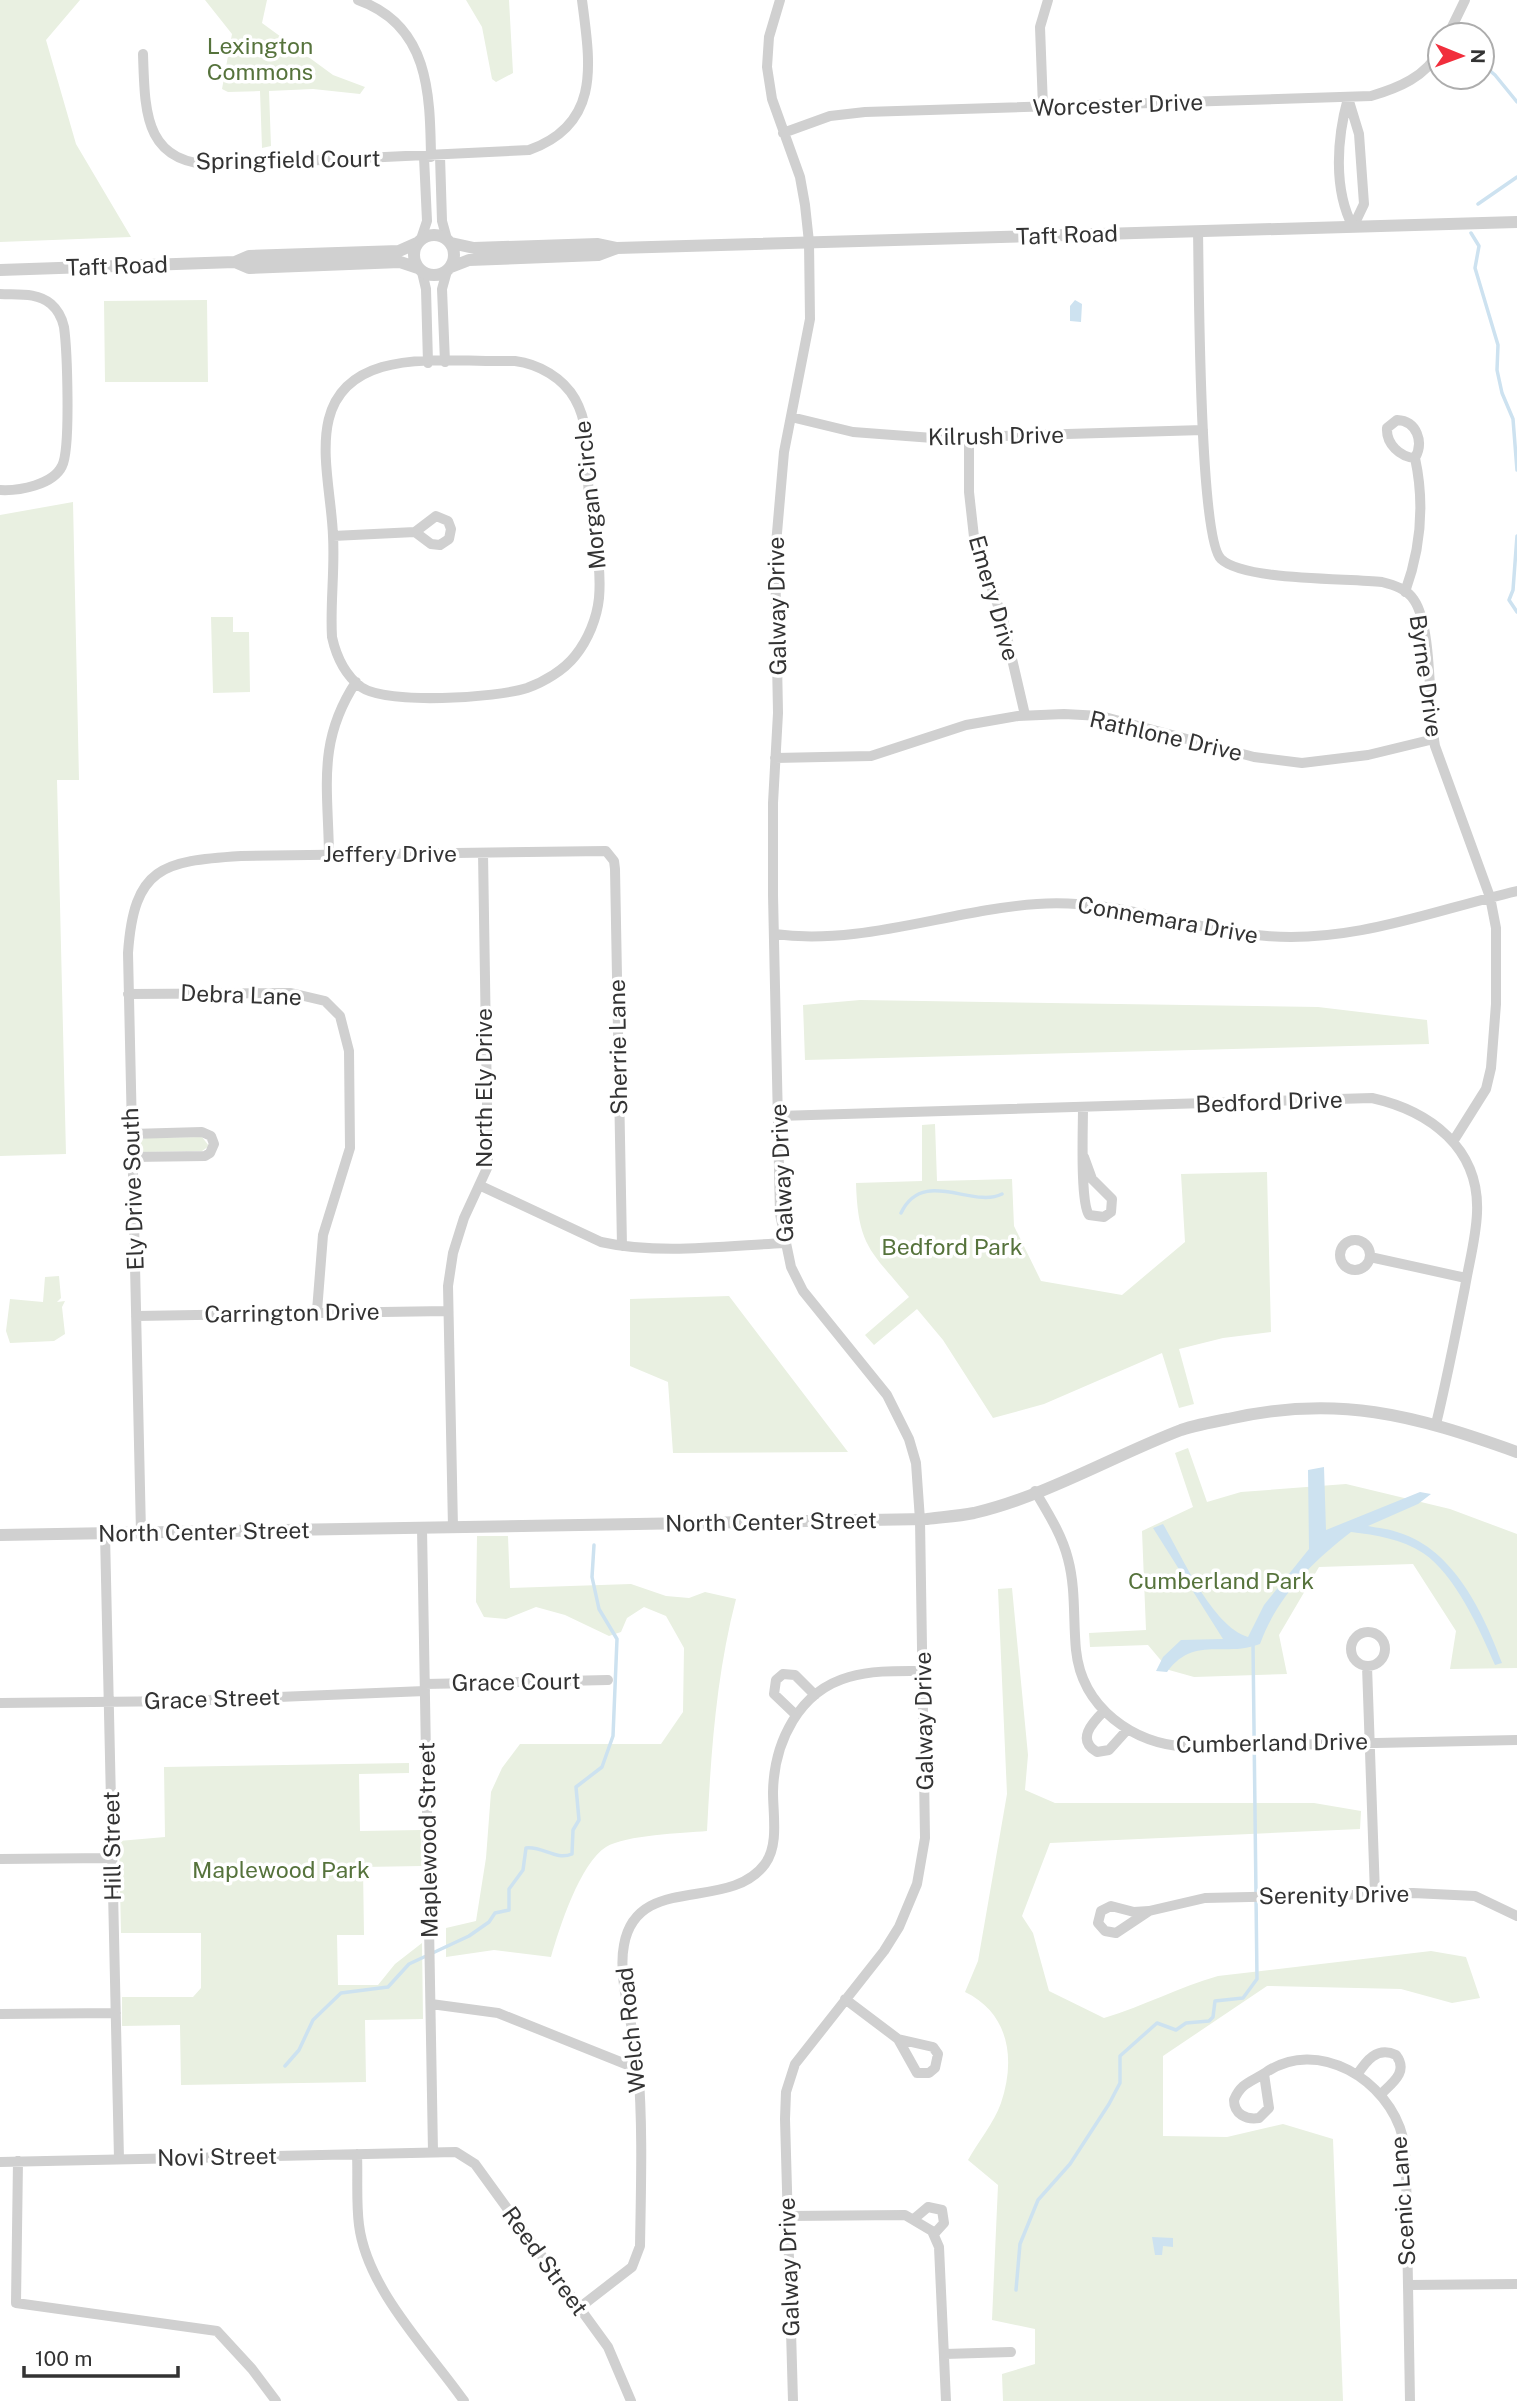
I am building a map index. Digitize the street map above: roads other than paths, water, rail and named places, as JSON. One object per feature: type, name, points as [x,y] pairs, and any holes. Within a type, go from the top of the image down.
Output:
[{"type":"street","points":[[358,0],[376,6],[394,18],[419,56],[429,99],[432,157],[442,221],[454,256],[442,289],[445,362]]},
{"type":"street","name":"Springfield Court","points":[[143,54],[152,132],[163,148],[188,163],[219,165],[432,157],[529,150],[565,131],[580,110],[589,77],[582,0]]},
{"type":"street","name":"Galway Drive","points":[[780,0],[769,37],[767,67],[772,99],[800,177],[810,242],[810,319],[791,416],[776,521],[778,701],[774,934],[780,1214],[784,1243],[803,1291],[866,1366],[898,1416],[916,1463],[923,1671],[923,1862],[911,1902],[899,1927],[795,2064],[788,2079],[785,2119],[793,2401]]},
{"type":"street","points":[[1043,107],[1040,27],[1048,0]]},
{"type":"street","points":[[1455,21],[1465,0]]},
{"type":"street","name":"Worcester Drive","points":[[783,133],[830,116],[1371,96],[1394,89],[1420,75],[1426,68]]},
{"type":"street","points":[[1348,98],[1339,131],[1344,210],[1353,227]]},
{"type":"street","points":[[1348,98],[1359,134],[1364,204],[1353,227]]},
{"type":"street","points":[[428,363],[426,289],[414,256],[427,221],[432,157]]},
{"type":"street","name":"Taft Road","points":[[449,241],[474,248],[598,244],[617,247],[1517,222]]},
{"type":"street","name":"Byrne Drive","points":[[1198,231],[1203,430],[1209,528],[1213,547],[1220,558],[1248,571],[1382,582],[1398,586],[1413,597],[1424,626],[1434,739],[1447,785],[1490,897],[1496,928],[1496,1004],[1491,1068],[1486,1090],[1454,1140]]},
{"type":"street","points":[[419,241],[435,234],[449,241]]},
{"type":"street","name":"Taft Road","points":[[0,270],[234,262],[248,256],[399,251],[419,241]]},
{"type":"street","name":"Taft Road","points":[[449,269],[469,260],[598,255],[617,247]]},
{"type":"street","name":"Taft Road","points":[[234,262],[249,268],[400,262],[420,270]]},
{"type":"street","points":[[420,270],[435,276],[449,269]]},
{"type":"street","points":[[0,294],[32,295],[44,299],[60,314],[65,339],[67,439],[63,465],[55,474],[24,488],[0,490]]},
{"type":"street","name":"Morgan Circle","points":[[445,362],[523,362],[556,378],[575,398],[587,436],[589,498],[599,569],[595,618],[575,656],[553,675],[527,688],[501,693],[404,699],[371,692],[356,682],[341,662],[332,637],[333,536],[324,439],[330,413],[348,387],[362,376],[391,365],[445,362]]},
{"type":"street","name":"Kilrush Drive","points":[[791,416],[869,435],[969,438],[1203,430]]},
{"type":"street","name":"Emery Drive","points":[[969,438],[969,492],[974,537],[1003,620],[1025,715]]},
{"type":"street","points":[[1405,592],[1420,527],[1421,484],[1415,458]]},
{"type":"street","points":[[333,536],[415,532]]},
{"type":"street","points":[[329,854],[330,735],[340,706],[356,682]]},
{"type":"street","name":"Rathlone Drive","points":[[775,758],[871,756],[966,725],[1025,715],[1101,716],[1229,751],[1302,763],[1368,755],[1434,739]]},
{"type":"street","name":"Jeffery Drive","points":[[174,865],[207,858],[329,854],[606,851]]},
{"type":"street","name":"Sherrie Lane","points":[[606,851],[614,861],[615,869],[622,1246]]},
{"type":"street","name":"North Ely Drive","points":[[453,1527],[447,1311],[453,1253],[464,1218],[488,1166],[483,853]]},
{"type":"street","name":"Ely Drive South","points":[[141,1533],[128,994],[129,930],[136,901],[149,880],[174,865]]},
{"type":"street","name":"Connemara Drive","points":[[774,934],[816,937],[853,934],[1035,904],[1072,902],[1268,936],[1315,936],[1360,932],[1418,920],[1517,891]]},
{"type":"street","name":"Debra Lane","points":[[128,994],[291,993],[325,1002],[340,1016],[349,1051],[350,1148],[323,1235],[317,1311]]},
{"type":"street","name":"Bedford Drive","points":[[778,1116],[1373,1098],[1417,1112],[1454,1140],[1475,1186],[1476,1228],[1436,1424]]},
{"type":"street","points":[[1083,1108],[1085,1207],[1089,1215],[1104,1217],[1111,1212],[1112,1199],[1092,1178],[1084,1157]]},
{"type":"street","points":[[131,1134],[202,1132],[211,1136],[214,1144],[210,1153],[205,1156],[132,1157]]},
{"type":"street","points":[[481,1186],[601,1242],[622,1246],[784,1243]]},
{"type":"street","points":[[1370,1257],[1466,1278]]},
{"type":"street","name":"Carrington Drive","points":[[136,1316],[447,1311]]},
{"type":"street","name":"North Center Street","points":[[0,1535],[920,1520],[975,1513],[1184,1429],[1259,1412],[1300,1407],[1360,1409],[1436,1424],[1517,1452]]},
{"type":"street","name":"Cumberland Drive","points":[[1035,1491],[1068,1558],[1079,1664],[1090,1691],[1104,1711],[1127,1730],[1149,1741],[1174,1746],[1517,1740]]},
{"type":"street","name":"Maplewood Street","points":[[422,1528],[433,2152]]},
{"type":"street","name":"Hill Street","points":[[105,1534],[119,2159]]},
{"type":"street","points":[[1367,1667],[1372,1742],[1375,1894]]},
{"type":"street","name":"Welch Road","points":[[579,2308],[632,2267],[640,2246],[638,2068],[623,1966],[624,1946],[630,1926],[652,1904],[682,1895],[739,1886],[766,1863],[773,1846],[776,1759],[786,1732],[815,1695],[848,1677],[923,1671]]},
{"type":"street","points":[[796,1716],[774,1694],[776,1680],[783,1674],[795,1675],[815,1695]]},
{"type":"street","name":"Grace Court","points":[[425,1687],[608,1680]]},
{"type":"street","name":"Grace Street","points":[[0,1703],[184,1701],[425,1687]]},
{"type":"street","points":[[1104,1711],[1088,1730],[1086,1737],[1091,1749],[1097,1752],[1109,1750],[1127,1730]]},
{"type":"street","points":[[0,1859],[112,1858]]},
{"type":"street","name":"Serenity Drive","points":[[1149,1911],[1205,1898],[1375,1894],[1475,1896],[1515,1912]]},
{"type":"street","points":[[845,1999],[898,2039]]},
{"type":"street","points":[[431,2004],[498,2013],[638,2068]]},
{"type":"street","points":[[0,2014],[116,2012]]},
{"type":"street","points":[[1357,2076],[1375,2054],[1383,2051],[1396,2055],[1401,2064],[1400,2074],[1380,2095]]},
{"type":"street","name":"Scenic Lane","points":[[1264,2074],[1282,2062],[1306,2058],[1322,2059],[1357,2076],[1380,2095],[1403,2138],[1410,2401]]},
{"type":"street","name":"Novi Street","points":[[0,2162],[433,2152]]},
{"type":"street","name":"Reed Street","points":[[433,2152],[456,2152],[475,2164],[608,2347],[631,2401]]},
{"type":"street","points":[[357,2154],[359,2225],[372,2269],[425,2350],[464,2401]]},
{"type":"street","points":[[18,2161],[16,2303],[217,2331],[253,2369],[276,2401]]},
{"type":"street","points":[[915,2218],[928,2207],[942,2210],[944,2222],[934,2234]]},
{"type":"street","points":[[787,2216],[905,2215],[915,2218],[934,2234],[939,2247],[946,2401]]},
{"type":"street","points":[[1408,2285],[1517,2284]]},
{"type":"street","points":[[945,2354],[1011,2352]]},
{"type":"water","points":[[1075,300],[1082,304],[1081,322],[1070,321],[1070,306]]},
{"type":"water","points":[[1324,1467],[1326,1530],[1420,1492],[1431,1494],[1418,1504],[1368,1526],[1396,1532],[1419,1541],[1451,1569],[1476,1605],[1502,1663],[1495,1665],[1456,1588],[1435,1562],[1415,1548],[1398,1541],[1351,1532],[1297,1582],[1276,1611],[1260,1644],[1247,1648],[1199,1651],[1177,1661],[1167,1672],[1156,1671],[1163,1657],[1181,1640],[1223,1639],[1153,1528],[1163,1524],[1210,1605],[1235,1630],[1248,1637],[1264,1605],[1309,1549],[1308,1470]]},
{"type":"water","points":[[1152,2237],[1173,2238],[1173,2247],[1163,2246],[1162,2255],[1155,2255]]},
{"type":"waterway","points":[[1496,76],[1517,102]]},
{"type":"waterway","points":[[1478,204],[1517,177]]},
{"type":"waterway","points":[[1471,233],[1479,246],[1475,268],[1498,345],[1497,370],[1502,393],[1513,419],[1517,470]]},
{"type":"waterway","points":[[1517,536],[1513,590],[1509,600],[1517,612]]},
{"type":"waterway","points":[[901,1213],[910,1200],[922,1193],[935,1191],[977,1197],[1002,1194]]},
{"type":"waterway","points":[[285,2066],[299,2050],[313,2020],[341,1993],[388,1987],[409,1964],[469,1936],[489,1922],[495,1913],[509,1910],[509,1889],[523,1870],[526,1848],[560,1856],[572,1854],[573,1830],[579,1820],[576,1787],[602,1767],[613,1736],[617,1639],[599,1609],[592,1577],[594,1545]]},
{"type":"waterway","points":[[1016,2290],[1020,2244],[1038,2200],[1070,2164],[1109,2104],[1120,2083],[1120,2056],[1157,2023],[1176,2030],[1186,2023],[1209,2021],[1213,2017],[1215,2001],[1243,1998],[1257,1979],[1253,1644]]},
{"type":"park label","name":"Lexington Commons","points":[[260,59]]},
{"type":"park label","name":"Bedford Park","points":[[952,1247]]},
{"type":"park label","name":"Cumberland Park","points":[[1221,1581]]},
{"type":"park label","name":"Maplewood Park","points":[[281,1870]]}]
